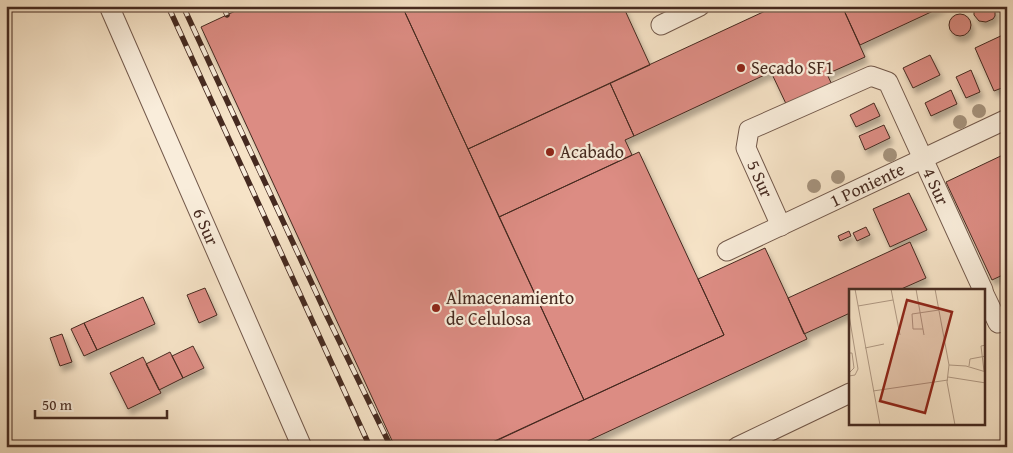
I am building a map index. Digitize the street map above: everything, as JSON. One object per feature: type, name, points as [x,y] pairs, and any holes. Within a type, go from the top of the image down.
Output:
[{"type":"lane","name":"6 Sur","points":[[109,6],[302,447]]},
{"type":"lane","points":[[661,24],[700,6]]},
{"type":"lane","name":"5 Sur","points":[[781,226],[746,148],[749,130],[871,76],[888,82]]},
{"type":"lane","name":"4 Sur","points":[[888,82],[983,289]]},
{"type":"lane","name":"1 Poniente","points":[[727,251],[1007,119]]},
{"type":"lane","name":"4 Sur","points":[[986,297],[996,324]]},
{"type":"lane","points":[[737,447],[849,393]]},
{"type":"building","name":"Almacenamiento de Celulosa","points":[[246,6],[402,6],[584,400],[483,447],[395,447],[201,27]]},
{"type":"building","points":[[402,6],[623,6],[650,65],[468,149]]},
{"type":"building","name":"Secado SF1","points":[[776,6],[842,6],[865,57],[827,74],[833,87],[788,108],[771,72],[634,136],[610,83]]},
{"type":"building","points":[[842,6],[944,6],[860,45]]},
{"type":"building","points":[[974,6],[995,6],[995,16],[986,22],[979,21],[974,15]]},
{"type":"building","points":[[956,14],[964,14],[971,21],[971,29],[964,36],[956,36],[949,29],[949,21]]},
{"type":"building","points":[[1007,33],[1007,86],[994,91],[975,48]]},
{"type":"building","points":[[930,55],[940,75],[913,88],[903,68]]},
{"type":"building","points":[[971,70],[980,92],[966,98],[956,77]]},
{"type":"building","name":"Acabado","points":[[610,83],[634,136],[625,140],[632,155],[499,217],[468,149]]},
{"type":"building","points":[[951,90],[957,104],[931,116],[925,103]]},
{"type":"building","points":[[874,103],[880,116],[856,127],[850,115]]},
{"type":"building","points":[[884,125],[890,138],[865,150],[859,136]]},
{"type":"building","name":"Almacenamiento de Celulosa","points":[[639,152],[724,335],[584,400],[499,217]]},
{"type":"building","points":[[1007,153],[1007,273],[992,280],[946,182]]},
{"type":"building","points":[[909,193],[927,230],[890,247],[873,209]]},
{"type":"building","points":[[866,227],[870,235],[857,241],[853,233]]},
{"type":"building","points":[[849,231],[851,236],[840,241],[838,236]]},
{"type":"building","points":[[910,242],[926,278],[901,289],[849,289],[849,313],[804,334],[788,298]]},
{"type":"building","points":[[765,248],[807,339],[575,447],[487,447],[486,445],[724,335],[698,279]]},
{"type":"building","points":[[205,288],[217,315],[199,323],[187,295]]},
{"type":"building","points":[[143,297],[155,324],[97,350],[84,323]]},
{"type":"building","points":[[84,323],[97,350],[84,356],[71,329]]},
{"type":"building","points":[[62,334],[72,362],[60,366],[50,338]]},
{"type":"building","points":[[193,346],[204,368],[183,378],[172,356]]},
{"type":"building","points":[[170,352],[183,378],[159,390],[146,364]]},
{"type":"building","points":[[143,357],[161,393],[128,409],[110,373]]},
{"type":"railway","points":[[168,6],[370,447]]},
{"type":"railway","points":[[183,6],[327,316],[391,447]]},
{"type":"railway","points":[[223,6],[227,15]]},
{"type":"place","name":"Secado SF1","points":[[741,68]]},
{"type":"place","name":"Acabado","points":[[550,152]]},
{"type":"place","name":"Almacenamiento de Celulosa","points":[[436,308]]}]
